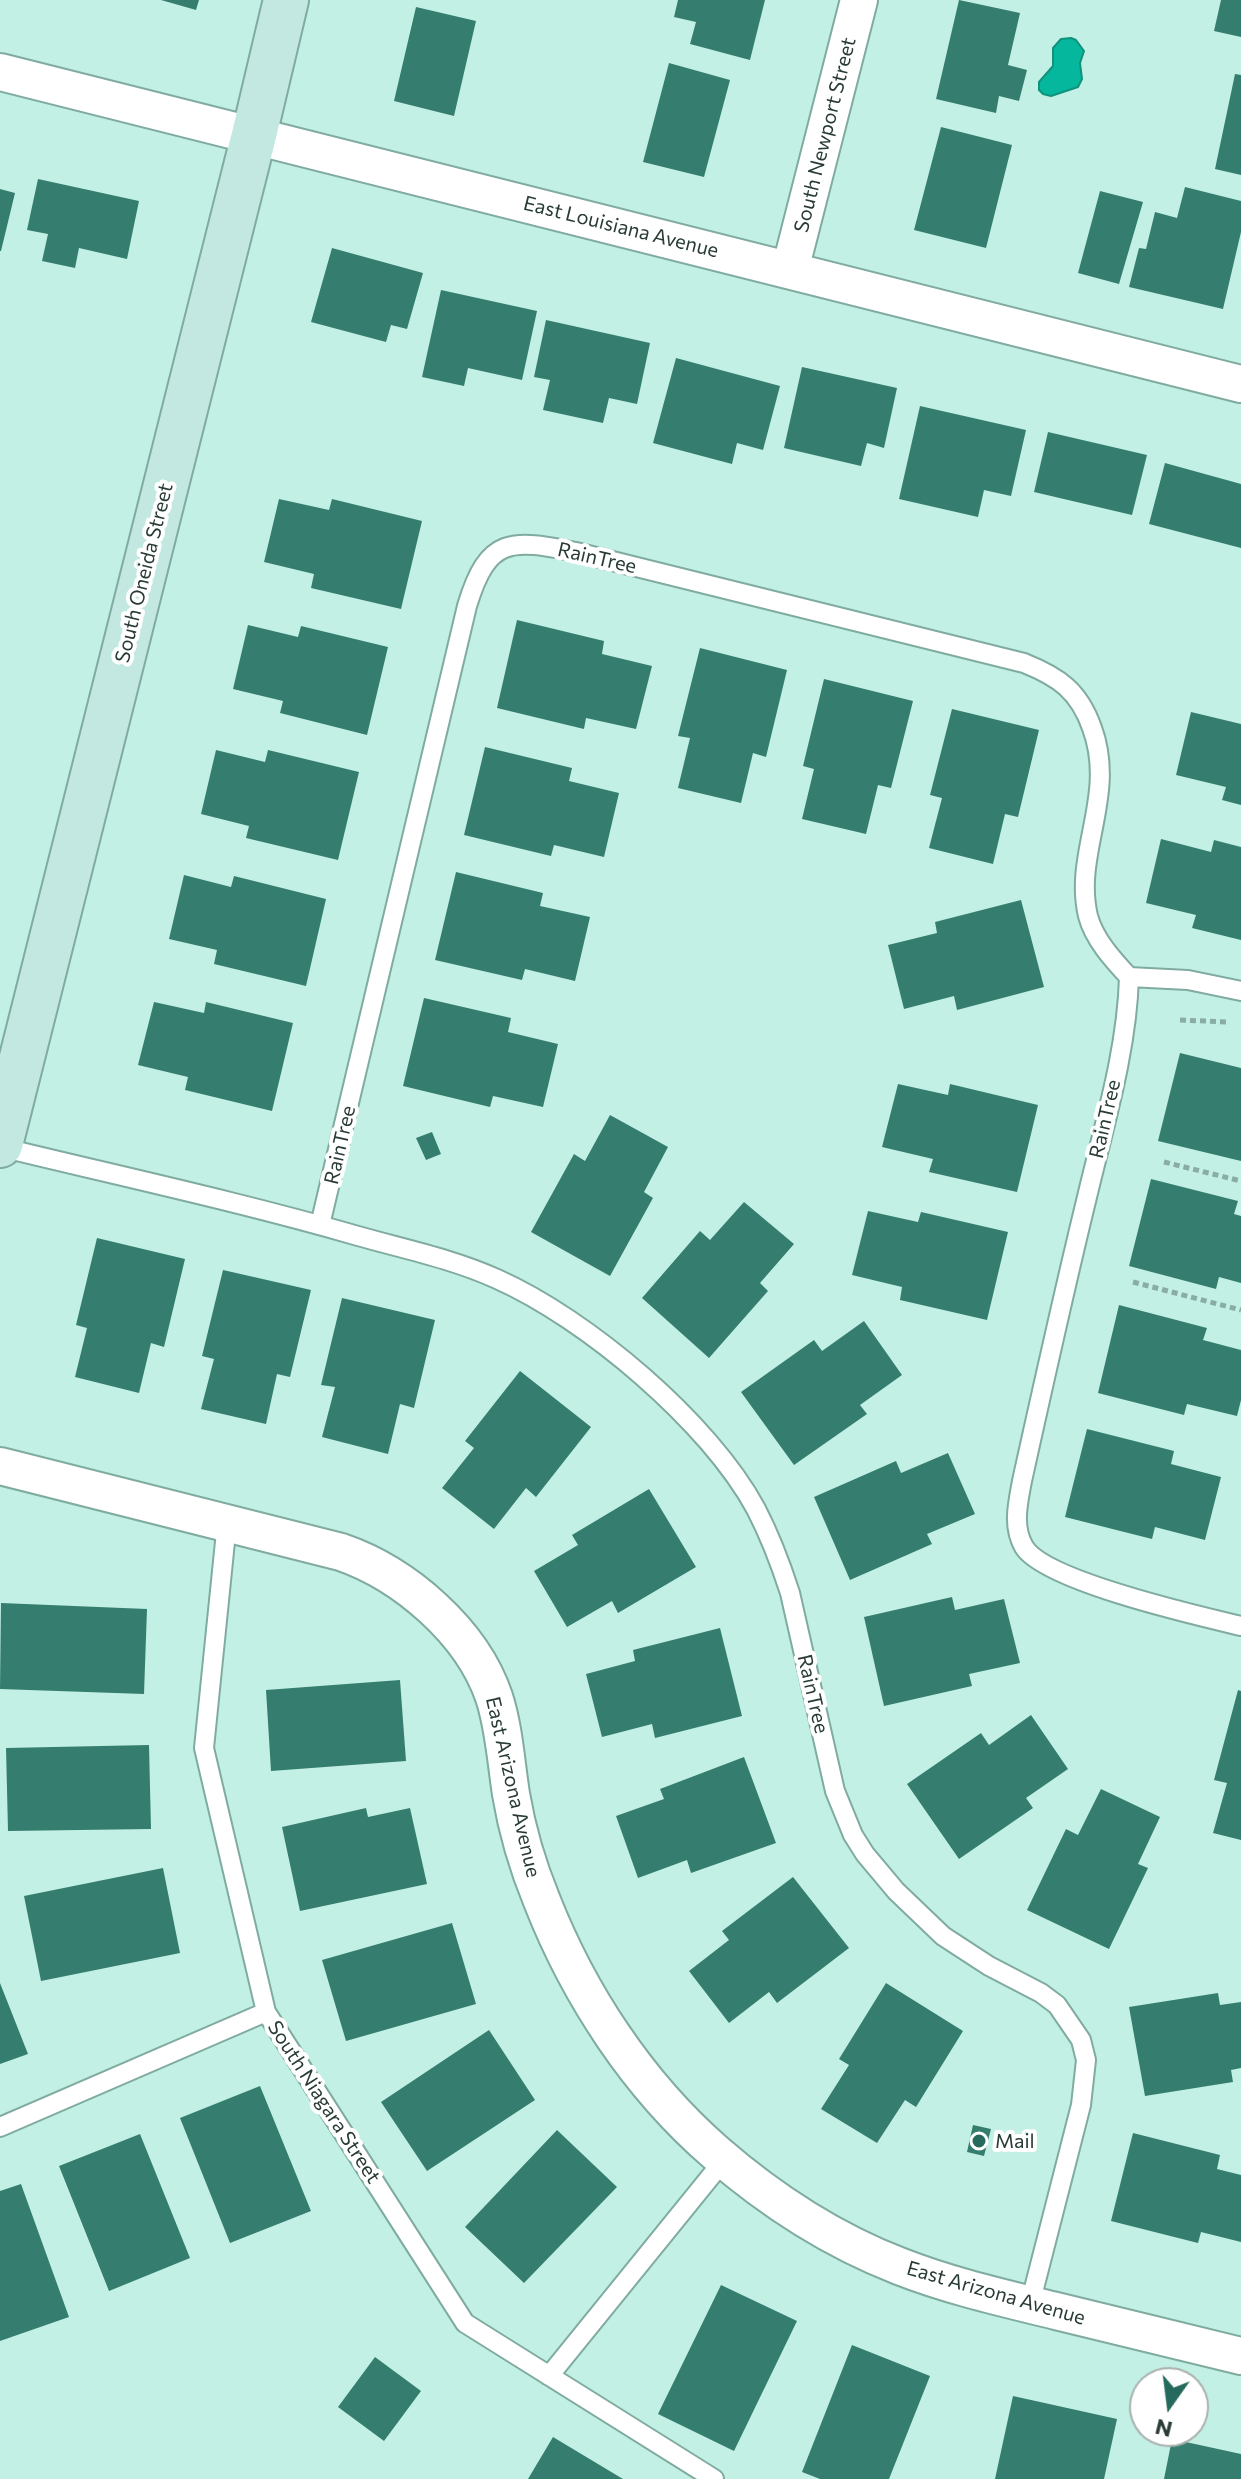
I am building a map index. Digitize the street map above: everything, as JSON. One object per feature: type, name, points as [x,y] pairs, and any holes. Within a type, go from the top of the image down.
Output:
[{"type":"street","name":"South Oneida Street","points":[[0,1146],[286,0]]},
{"type":"street","name":"South Newport Street","points":[[790,270],[859,0]]},
{"type":"street","name":"East Louisiana Avenue","points":[[0,72],[1241,384]]},
{"type":"street","name":"East Arizona Avenue","points":[[0,1466],[341,1552],[369,1563],[416,1593],[457,1635],[479,1667],[493,1696],[514,1808],[531,1870],[570,1963],[596,2010],[646,2079],[676,2114],[724,2160],[781,2203],[864,2250],[938,2280],[1241,2356]]},
{"type":"lane","name":"RainTree","points":[[320,1225],[467,606],[474,582],[488,559],[508,546],[540,546],[576,552],[1024,663],[1061,681],[1084,707],[1100,752],[1099,801],[1086,874],[1089,918],[1104,947],[1129,977],[1119,1056],[1022,1481],[1017,1526],[1027,1551],[1054,1569],[1117,1592],[1241,1626]]},
{"type":"lane","points":[[1129,977],[1188,980],[1241,991]]},
{"type":"lane","name":"RainTree","points":[[0,1146],[320,1225],[463,1266],[529,1295],[562,1315],[635,1370],[703,1436],[755,1507],[781,1566],[790,1593],[835,1791],[853,1835],[865,1854],[923,1918],[966,1951],[1057,2005],[1081,2040],[1086,2060],[1081,2105],[1030,2304]]},
{"type":"lane","name":"South Niagara Street","points":[[227,1522],[204,1748],[266,2012],[465,2323],[714,2479]]},
{"type":"lane","points":[[0,2127],[266,2012]]},
{"type":"lane","points":[[549,2376],[724,2160]]},
{"type":"path","points":[[1180,1020],[1241,1022]]},
{"type":"path","points":[[1164,1162],[1241,1181]]},
{"type":"path","points":[[1133,1282],[1241,1310]]},
{"type":"shaded area","points":[[1071,38],[1084,51],[1080,63],[1082,79],[1078,87],[1051,96],[1043,94],[1039,90],[1039,82],[1053,66],[1053,48],[1061,39]]},
{"type":"building","points":[[161,0],[199,0],[196,10]]},
{"type":"building","points":[[678,0],[765,0],[750,60],[690,44],[696,22],[674,17]]},
{"type":"building","points":[[959,0],[1020,13],[1008,65],[1027,70],[1019,101],[999,96],[996,113],[936,99]]},
{"type":"building","points":[[1221,0],[1241,0],[1241,37],[1214,31]]},
{"type":"building","points":[[416,7],[476,21],[454,116],[394,101]]},
{"type":"building","points":[[669,63],[730,80],[704,177],[643,162]]},
{"type":"building","points":[[1235,74],[1241,75],[1241,175],[1215,169]]},
{"type":"building","points":[[941,127],[1012,145],[986,248],[914,230]]},
{"type":"building","points":[[38,179],[139,201],[127,259],[79,248],[75,268],[42,261],[48,234],[27,230]]},
{"type":"building","points":[[1185,187],[1241,201],[1241,232],[1223,309],[1129,287],[1139,248],[1146,249],[1155,212],[1177,218]]},
{"type":"building","points":[[0,189],[15,193],[1,251],[0,251]]},
{"type":"building","points":[[1100,191],[1143,202],[1119,284],[1078,273]]},
{"type":"building","points":[[332,248],[423,273],[407,329],[391,325],[386,342],[311,322]]},
{"type":"building","points":[[441,290],[537,311],[522,380],[468,368],[464,386],[422,377]]},
{"type":"building","points":[[546,320],[650,343],[637,404],[609,398],[603,423],[543,410],[550,380],[534,377]]},
{"type":"building","points":[[676,358],[780,386],[763,450],[737,443],[732,464],[653,443]]},
{"type":"building","points":[[802,367],[897,388],[884,448],[867,443],[861,466],[784,448]]},
{"type":"building","points":[[920,406],[1026,430],[1011,496],[984,490],[978,517],[899,499]]},
{"type":"building","points":[[1048,432],[1147,455],[1132,515],[1034,492]]},
{"type":"building","points":[[1165,463],[1241,484],[1241,548],[1149,524]]},
{"type":"building","points":[[279,499],[329,510],[332,499],[422,521],[401,609],[311,588],[314,574],[264,562]]},
{"type":"building","points":[[517,620],[604,641],[602,654],[652,666],[636,729],[586,718],[584,729],[497,708]]},
{"type":"building","points":[[248,625],[298,637],[301,626],[388,647],[367,735],[280,713],[283,701],[233,689]]},
{"type":"building","points":[[700,648],[787,670],[766,757],[753,753],[741,803],[678,788],[690,738],[678,736]]},
{"type":"building","points":[[824,679],[913,701],[891,788],[878,785],[866,834],[802,819],[814,769],[803,766]]},
{"type":"building","points":[[952,709],[1039,730],[1018,817],[1005,814],[993,864],[929,848],[942,798],[930,795]]},
{"type":"building","points":[[1191,712],[1241,724],[1241,805],[1222,800],[1226,787],[1176,775]]},
{"type":"building","points":[[485,747],[572,768],[569,781],[619,793],[604,857],[554,845],[551,856],[464,835]]},
{"type":"building","points":[[216,750],[265,762],[268,750],[359,772],[338,860],[246,838],[249,826],[201,814]]},
{"type":"building","points":[[1161,839],[1211,852],[1214,840],[1241,847],[1241,940],[1192,928],[1196,915],[1146,903]]},
{"type":"building","points":[[456,872],[543,893],[540,906],[590,917],[575,981],[525,969],[522,980],[435,960]]},
{"type":"building","points":[[184,875],[231,887],[234,876],[326,899],[306,986],[214,964],[217,950],[169,939]]},
{"type":"building","points":[[1021,900],[1044,987],[957,1010],[954,996],[904,1009],[888,945],[937,933],[935,922]]},
{"type":"building","points":[[424,998],[511,1018],[508,1032],[558,1044],[543,1107],[493,1096],[490,1107],[403,1086]]},
{"type":"building","points":[[154,1002],[204,1013],[206,1002],[293,1023],[272,1111],[185,1090],[188,1077],[138,1065]]},
{"type":"building","points":[[1180,1053],[1241,1068],[1241,1161],[1158,1141]]},
{"type":"building","points":[[898,1084],[948,1095],[950,1084],[1038,1105],[1017,1192],[929,1172],[933,1159],[882,1147]]},
{"type":"building","points":[[610,1115],[668,1147],[644,1192],[653,1198],[610,1276],[531,1232],[574,1154],[585,1161]]},
{"type":"building","points":[[432,1132],[441,1154],[426,1160],[416,1138]]},
{"type":"building","points":[[1151,1179],[1238,1201],[1234,1214],[1241,1216],[1241,1283],[1219,1277],[1216,1289],[1129,1266]]},
{"type":"building","points":[[744,1202],[794,1244],[760,1283],[768,1291],[709,1358],[642,1298],[700,1231],[710,1240]]},
{"type":"building","points":[[868,1211],[918,1222],[921,1212],[1008,1232],[987,1320],[900,1300],[902,1287],[852,1275]]},
{"type":"building","points":[[97,1238],[185,1259],[164,1347],[151,1343],[139,1393],[75,1377],[87,1328],[76,1325]]},
{"type":"building","points":[[223,1270],[311,1290],[290,1377],[277,1374],[266,1424],[201,1409],[214,1359],[202,1356]]},
{"type":"building","points":[[342,1298],[435,1320],[414,1408],[400,1404],[388,1454],[322,1437],[335,1387],[321,1385]]},
{"type":"building","points":[[1119,1305],[1207,1328],[1203,1340],[1241,1350],[1241,1400],[1237,1416],[1187,1404],[1184,1415],[1098,1393]]},
{"type":"building","points":[[864,1321],[902,1375],[860,1405],[867,1414],[794,1465],[741,1392],[814,1340],[822,1351]]},
{"type":"building","points":[[520,1371],[591,1427],[536,1497],[526,1488],[494,1529],[442,1488],[474,1448],[465,1441]]},
{"type":"building","points":[[1087,1429],[1174,1451],[1171,1464],[1221,1477],[1205,1540],[1155,1527],[1152,1539],[1065,1517]]},
{"type":"building","points":[[948,1453],[975,1514],[927,1534],[932,1544],[850,1580],[814,1497],[896,1461],[901,1473]]},
{"type":"building","points":[[649,1489],[696,1567],[618,1613],[612,1601],[567,1627],[534,1571],[578,1545],[572,1535]]},
{"type":"building","points":[[952,1597],[955,1610],[1004,1599],[1020,1663],[969,1674],[972,1686],[884,1706],[864,1617]]},
{"type":"building","points":[[1,1603],[147,1609],[144,1694],[0,1689]]},
{"type":"building","points":[[720,1628],[742,1716],[655,1738],[652,1724],[602,1737],[586,1674],[635,1661],[633,1650]]},
{"type":"building","points":[[400,1680],[406,1761],[271,1771],[266,1690]]},
{"type":"building","points":[[1238,1690],[1241,1691],[1241,1840],[1213,1833],[1227,1783],[1214,1780]]},
{"type":"building","points":[[1031,1715],[1068,1769],[1026,1798],[1033,1808],[959,1859],[907,1784],[981,1733],[989,1745]]},
{"type":"building","points":[[149,1745],[151,1829],[8,1831],[6,1748]]},
{"type":"building","points":[[744,1757],[776,1843],[691,1873],[687,1860],[638,1878],[616,1816],[664,1799],[660,1789]]},
{"type":"building","points":[[1101,1789],[1160,1817],[1138,1864],[1148,1868],[1109,1949],[1027,1910],[1066,1829],[1078,1835]]},
{"type":"building","points":[[366,1808],[368,1817],[410,1808],[427,1884],[300,1911],[282,1827]]},
{"type":"building","points":[[163,1868],[180,1953],[41,1981],[24,1896]]},
{"type":"building","points":[[793,1877],[849,1948],[777,2003],[769,1992],[729,2023],[689,1971],[729,1940],[722,1931]]},
{"type":"building","points":[[452,1923],[476,2004],[346,2041],[322,1960]]},
{"type":"building","points":[[0,1983],[28,2054],[0,2064]]},
{"type":"building","points":[[886,1983],[963,2031],[916,2107],[905,2100],[877,2143],[821,2109],[849,2065],[839,2059]]},
{"type":"building","points":[[1218,1993],[1220,2005],[1241,2002],[1241,2068],[1231,2070],[1233,2082],[1145,2096],[1129,2007]]},
{"type":"building","points":[[489,2030],[535,2100],[427,2171],[381,2102]]},
{"type":"building","points":[[260,2086],[311,2211],[230,2243],[180,2118]]},
{"type":"building","name":"Mail","points":[[973,2125],[991,2129],[984,2156],[967,2152]]},
{"type":"building","points":[[557,2130],[617,2187],[524,2283],[465,2227]]},
{"type":"building","points":[[1133,2133],[1220,2155],[1217,2169],[1241,2175],[1241,2242],[1201,2232],[1198,2243],[1111,2221]]},
{"type":"building","points":[[140,2134],[190,2258],[109,2291],[59,2166]]},
{"type":"building","points":[[21,2184],[69,2317],[0,2341],[0,2191]]},
{"type":"building","points":[[721,2285],[797,2321],[734,2451],[658,2414]]},
{"type":"building","points":[[852,2345],[930,2376],[889,2479],[820,2479],[802,2472]]},
{"type":"building","points":[[375,2357],[421,2391],[384,2441],[338,2407]]},
{"type":"building","points":[[1013,2396],[1117,2419],[1104,2479],[995,2479]]},
{"type":"building","points":[[553,2437],[623,2479],[528,2479]]},
{"type":"building","points":[[1170,2447],[1209,2447],[1241,2454],[1241,2479],[1164,2479]]},
{"type":"place","name":"Mail","points":[[979,2141]]}]
